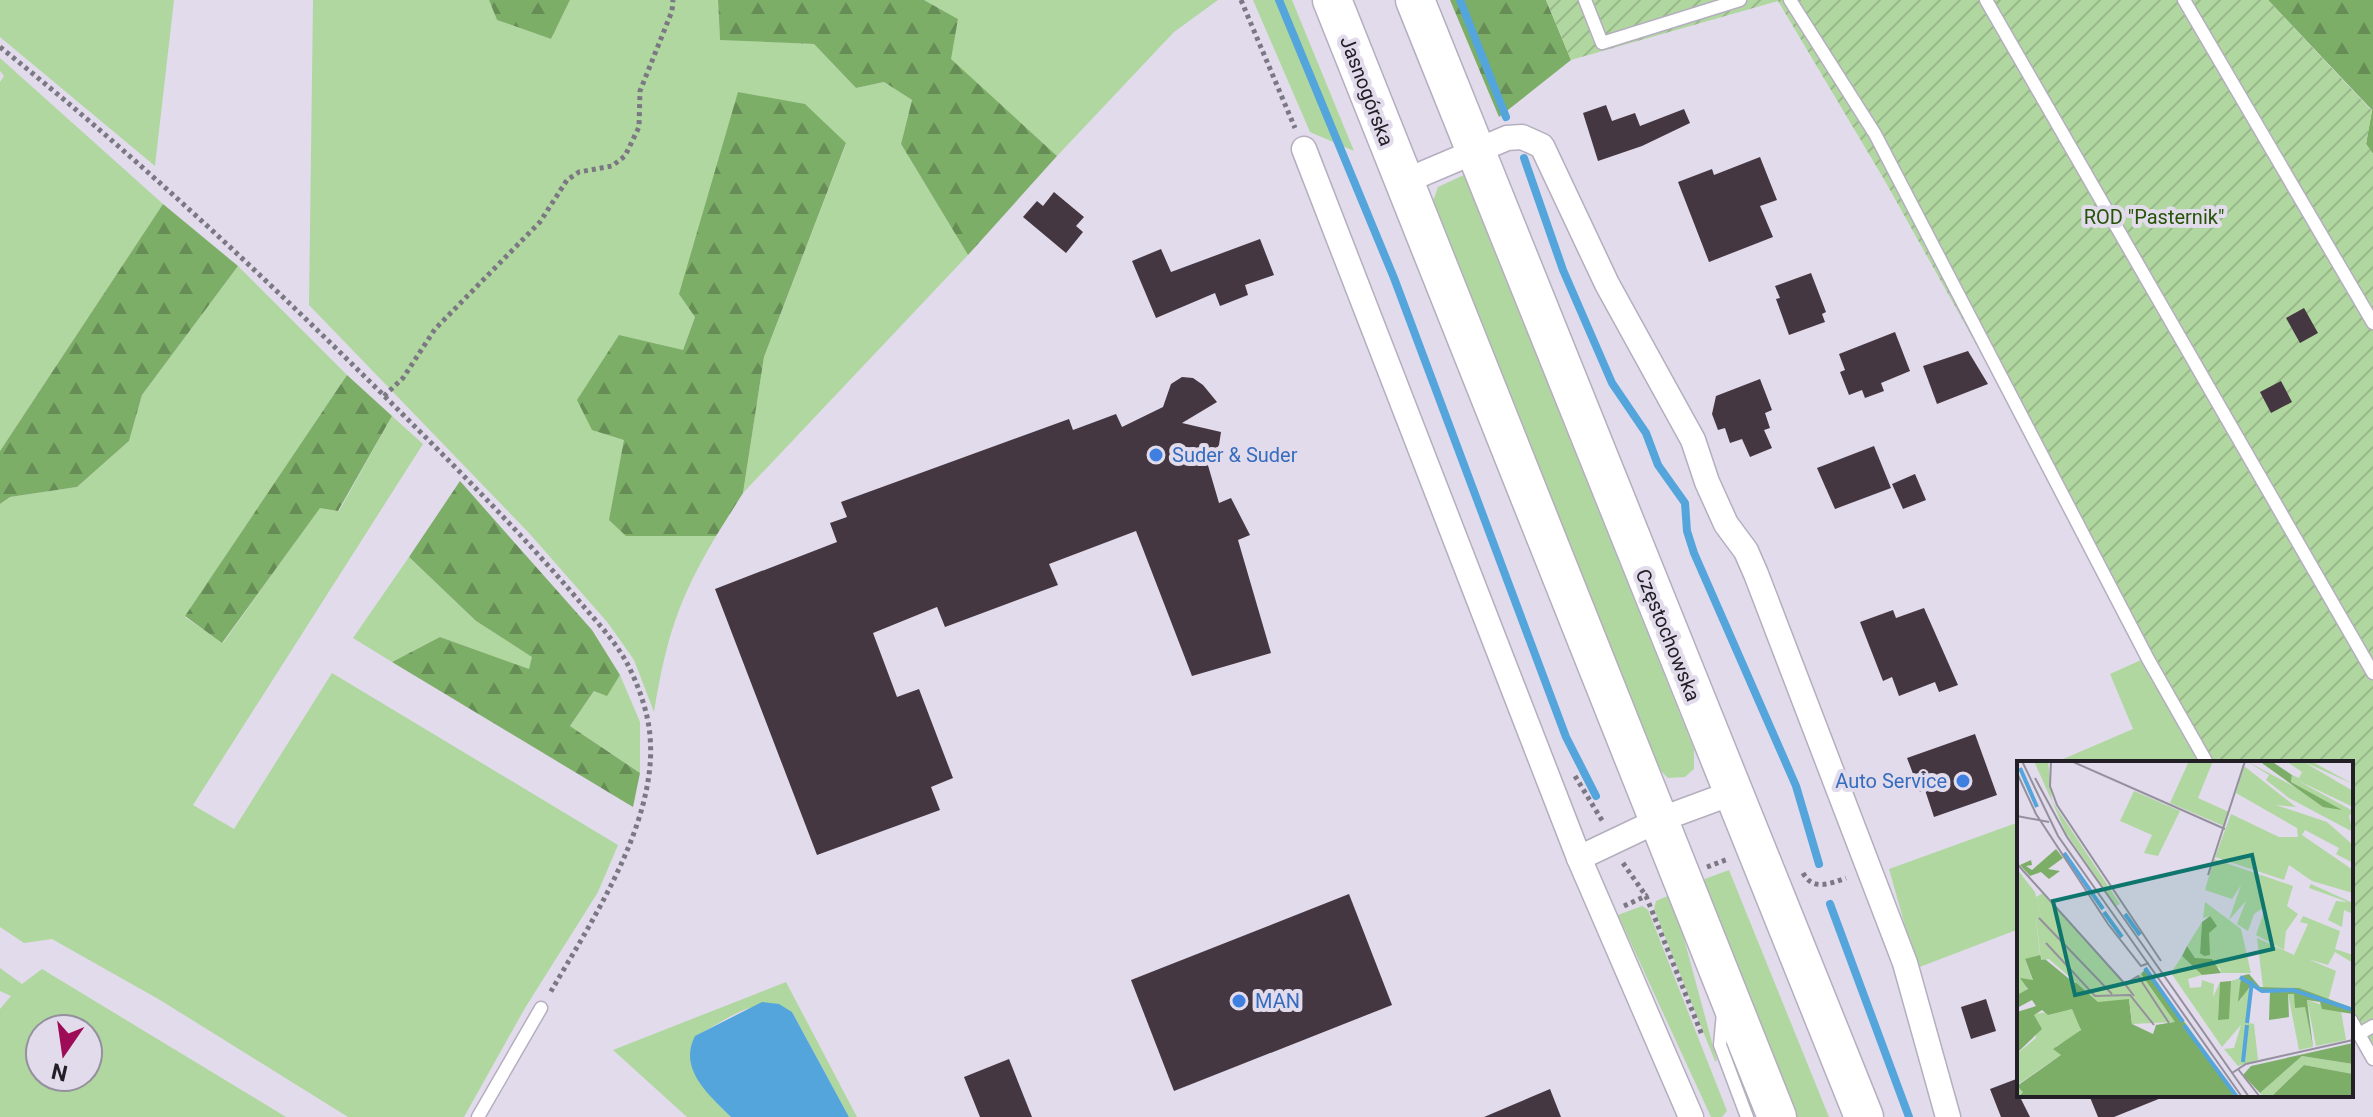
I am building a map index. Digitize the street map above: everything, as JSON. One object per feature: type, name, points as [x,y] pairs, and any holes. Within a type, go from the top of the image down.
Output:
[{"type":"main road","name":"Jasnogórska","points":[[1332,0],[1403,182]]},
{"type":"main road","points":[[1415,0],[1475,151]]},
{"type":"main road","name":"Częstochowska","points":[[1475,151],[1864,1117]]},
{"type":"main road","points":[[1403,182],[1777,1117]]},
{"type":"street","points":[[1403,182],[1507,138],[1522,137],[1542,146],[1607,284],[1693,440],[1726,524],[1746,551],[1812,713],[1905,963],[1948,1117]]},
{"type":"street","points":[[1304,149],[1579,858],[1691,1117]]},
{"type":"street","points":[[1579,858],[1659,820],[1732,793]]},
{"type":"lane","points":[[1585,0],[1602,43],[1740,0]]},
{"type":"lane","points":[[1790,0],[1875,134],[2148,659],[2206,761]]},
{"type":"lane","points":[[1986,0],[2373,673]]},
{"type":"lane","points":[[2184,0],[2373,323]]},
{"type":"lane","points":[[1725,988],[1720,1045],[1747,1117]]},
{"type":"lane","points":[[478,1117],[541,1008]]},
{"type":"lane","points":[[2353,1024],[2373,1059]]},
{"type":"lane","points":[[2359,1034],[2373,1026]]},
{"type":"path","points":[[384,396],[403,378],[435,329],[540,222],[567,180],[579,172],[612,166],[625,156],[639,127],[640,91],[672,11],[673,0]]},
{"type":"path","points":[[1241,0],[1304,149]]},
{"type":"path","points":[[0,47],[96,125],[384,396],[552,569],[627,664],[643,702],[650,737],[649,773],[639,815],[603,901],[541,1008]]},
{"type":"path","points":[[1615,909],[1646,896],[1703,1038]]},
{"type":"green space","points":[[0,0],[174,0],[155,166],[0,37]]},
{"type":"green space","points":[[313,0],[489,0],[497,20],[551,39],[570,0],[718,0],[720,39],[814,44],[856,88],[884,82],[912,100],[901,144],[968,255],[743,493],[764,357],[846,144],[695,317],[683,350],[625,440],[626,536],[716,536],[692,580],[675,621],[654,712],[634,660],[608,623],[529,533],[309,305]]},
{"type":"green space","points":[[489,0],[570,0],[551,39],[497,20]]},
{"type":"green space","points":[[718,0],[924,0],[958,19],[951,59],[1057,156],[968,255],[901,144],[912,100],[884,82],[856,88],[814,44],[720,40]]},
{"type":"green space","points":[[924,0],[1218,0],[1174,32],[1057,156],[950,59],[958,19]]},
{"type":"green space","points":[[1253,0],[1292,0],[1354,151],[1310,132]]},
{"type":"green space","points":[[1450,0],[1546,0],[1571,60],[1499,117]]},
{"type":"green space","name":"ROD \"Pasternik\"","points":[[1546,0],[2268,0],[2372,111],[2366,144],[2373,154],[2373,1055],[2353,1020],[2353,761],[2209,761],[1885,181],[1778,1],[1571,60]]},
{"type":"green space","points":[[2268,0],[2373,0],[2373,154],[2366,144],[2372,110]]},
{"type":"green space","points":[[0,58],[163,204],[0,451],[0,82],[4,76],[0,71]]},
{"type":"green space","points":[[738,92],[805,104],[846,143],[764,357],[743,493],[716,536],[626,536],[609,520],[624,440],[592,430],[577,400],[619,335],[683,350],[695,317],[679,294]]},
{"type":"green space","points":[[1464,175],[1694,749],[1694,769],[1685,777],[1668,778],[1656,766],[1432,204],[1438,187]]},
{"type":"green space","points":[[163,204],[238,266],[142,395],[129,441],[77,487],[10,497],[0,504],[0,451]]},
{"type":"green space","points":[[238,266],[347,375],[185,617],[223,643],[320,507],[339,511],[392,416],[423,444],[193,805],[234,829],[332,673],[618,845],[598,892],[525,1008],[464,1117],[348,1117],[160,1000],[52,939],[24,943],[0,927],[0,504],[10,497],[77,487],[129,441],[142,395]]},
{"type":"green space","points":[[347,375],[392,416],[338,511],[320,508],[222,643],[185,616]]},
{"type":"green space","points":[[460,481],[592,630],[620,675],[607,696],[594,691],[570,726],[640,773],[633,807],[392,662],[440,637],[529,669],[532,657],[476,621],[409,557]]},
{"type":"green space","points":[[409,557],[476,621],[533,657],[529,670],[440,637],[392,662],[353,638]]},
{"type":"green space","points":[[2150,656],[2209,761],[2059,761],[2133,729],[2110,674]]},
{"type":"green space","points":[[620,675],[640,722],[640,773],[570,726],[595,690],[607,695]]},
{"type":"green space","points":[[2017,823],[2017,930],[1917,968],[1889,869]]},
{"type":"green space","points":[[1729,870],[1829,1117],[1797,1117],[1702,880]]},
{"type":"green space","points":[[1672,894],[1717,1061],[1654,909],[1656,901]]},
{"type":"green space","points":[[1642,906],[1648,910],[1727,1111],[1722,1117],[1711,1117],[1618,915]]},
{"type":"green space","points":[[0,968],[22,984],[42,969],[286,1117],[0,1117],[0,1009],[11,996],[0,991]]},
{"type":"green space","points":[[786,982],[857,1117],[849,1117],[792,1012],[780,1007],[767,1005],[743,1010],[696,1036],[720,1106],[731,1117],[687,1117],[613,1050]]},
{"type":"water","points":[[762,1002],[779,1004],[792,1012],[849,1117],[731,1117],[705,1090],[690,1059],[695,1036]]},
{"type":"building","points":[[1606,105],[1612,121],[1635,113],[1640,126],[1684,109],[1690,123],[1642,146],[1598,161],[1583,113]]},
{"type":"building","points":[[1760,157],[1777,200],[1760,206],[1773,237],[1709,262],[1678,182],[1712,169],[1714,175]]},
{"type":"building","points":[[1054,192],[1084,217],[1076,226],[1083,232],[1066,253],[1023,217],[1037,201],[1043,206]]},
{"type":"building","points":[[1260,239],[1274,275],[1245,285],[1248,295],[1220,306],[1215,293],[1156,318],[1132,261],[1161,249],[1171,272]]},
{"type":"building","points":[[1811,273],[1826,312],[1822,314],[1825,322],[1789,335],[1776,299],[1780,298],[1775,286]]},
{"type":"building","points":[[2304,308],[2318,333],[2300,343],[2286,318]]},
{"type":"building","points":[[1895,332],[1910,371],[1881,383],[1884,391],[1865,398],[1862,390],[1849,395],[1840,372],[1845,370],[1839,354]]},
{"type":"building","points":[[1968,351],[1988,384],[1937,404],[1923,366]]},
{"type":"building","points":[[1182,377],[1193,378],[1203,385],[1217,402],[1182,423],[1221,432],[1219,445],[1207,462],[1219,503],[1231,498],[1250,535],[1238,540],[1271,653],[1192,676],[1136,531],[1049,564],[1058,585],[945,627],[937,607],[873,633],[897,697],[919,689],[953,778],[931,787],[940,810],[817,855],[715,589],[837,542],[830,523],[847,517],[841,502],[1069,419],[1073,430],[1116,414],[1122,427],[1163,407],[1171,384]]},
{"type":"building","points":[[1760,379],[1772,410],[1765,413],[1770,428],[1764,430],[1772,448],[1750,457],[1742,439],[1730,443],[1725,428],[1718,430],[1712,414],[1716,396]]},
{"type":"building","points":[[2281,381],[2292,402],[2271,413],[2260,392]]},
{"type":"building","points":[[1874,446],[1891,488],[1835,509],[1817,468]]},
{"type":"building","points":[[1915,474],[1926,500],[1903,509],[1892,484]]},
{"type":"building","points":[[1924,608],[1958,685],[1939,692],[1935,682],[1899,696],[1892,677],[1883,681],[1860,622],[1893,610],[1896,618]]},
{"type":"building","points":[[1975,734],[1997,795],[1934,817],[1925,790],[1920,792],[1907,758]]},
{"type":"building","points":[[1349,894],[1392,1005],[1174,1091],[1131,980]]},
{"type":"building","points":[[1986,999],[1996,1031],[1971,1039],[1961,1007]]},
{"type":"building","points":[[1009,1059],[1032,1117],[980,1117],[964,1077]]},
{"type":"building","points":[[2017,1079],[2017,1097],[2020,1097],[2030,1117],[2001,1117],[1990,1089]]},
{"type":"building","points":[[1550,1089],[1561,1117],[1484,1117]]},
{"type":"building","points":[[2090,1097],[2164,1097],[2114,1117],[2098,1117]]},
{"type":"waterway","points":[[1279,0],[1394,278],[1566,737],[1596,796]]},
{"type":"waterway","points":[[1460,0],[1506,117]]},
{"type":"waterway","points":[[1524,158],[1563,270],[1612,383],[1646,433],[1658,465],[1685,503],[1687,531],[1694,553],[1796,786],[1819,864]]},
{"type":"waterway","points":[[1830,904],[1909,1117]]},
{"type":"place","name":"Suder & Suder","points":[[1156,455]]},
{"type":"place","name":"Auto Service","points":[[1963,781]]},
{"type":"place","name":"MAN","points":[[1239,1001]]}]
